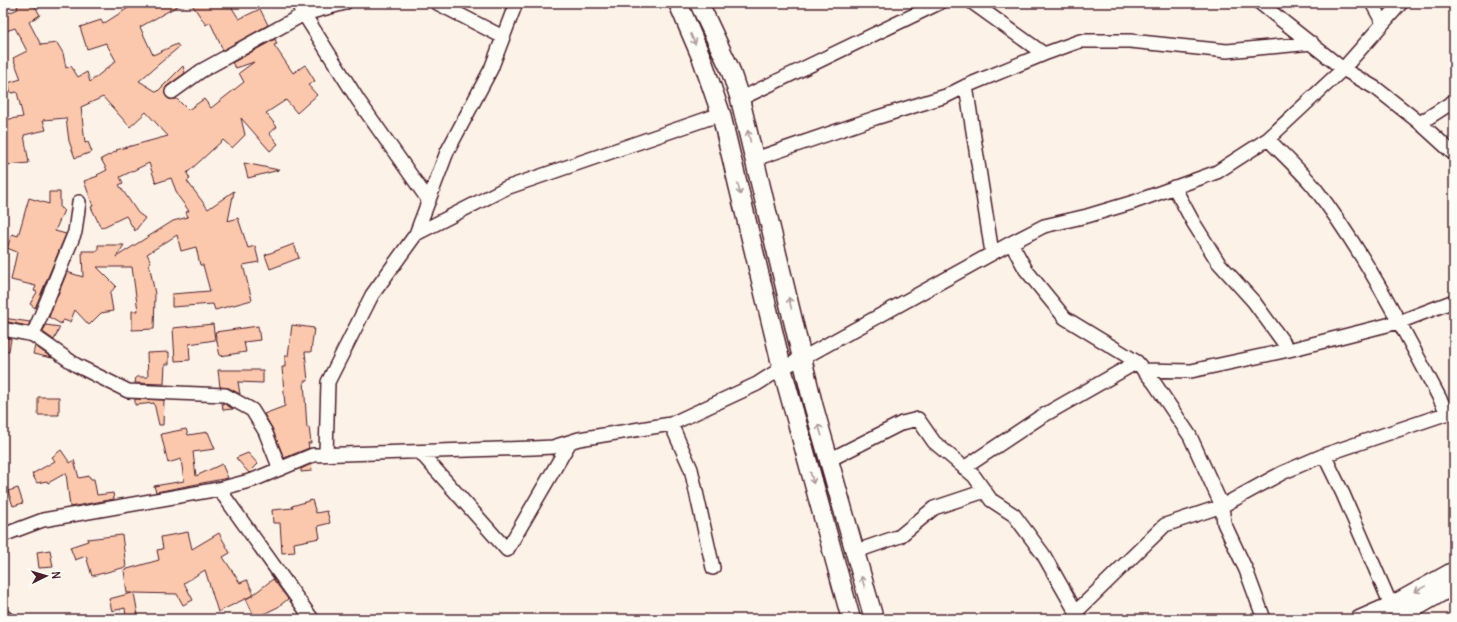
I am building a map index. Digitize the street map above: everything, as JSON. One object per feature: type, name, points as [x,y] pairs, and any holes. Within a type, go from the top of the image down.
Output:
[{"type":"main road","points":[[678,3],[702,59],[721,114],[782,368],[851,619]]},
{"type":"main road","points":[[699,3],[730,69],[740,99],[813,404],[874,619]]},
{"type":"street","points":[[172,92],[201,71],[300,8],[345,3]]},
{"type":"street","points":[[437,3],[503,37]]},
{"type":"street","points":[[326,454],[328,382],[372,295],[416,234],[447,152],[491,69],[516,3]]},
{"type":"street","points":[[740,99],[939,3]]},
{"type":"street","points":[[972,3],[1044,54]]},
{"type":"street","points":[[1260,3],[1343,69],[1377,90],[1420,123],[1454,154]]},
{"type":"street","points":[[1372,3],[1383,24]]},
{"type":"street","points":[[3,535],[43,520],[218,489],[253,480],[313,455],[553,447],[570,442],[671,424],[757,384],[782,368],[803,358],[992,253],[1044,226],[1088,216],[1174,188],[1217,172],[1268,139],[1343,69],[1401,3]]},
{"type":"street","points":[[300,8],[358,100],[429,201]]},
{"type":"street","points":[[755,159],[875,118],[946,96],[966,86],[1080,41],[1130,40],[1227,51],[1312,43]]},
{"type":"street","points":[[966,86],[992,253]]},
{"type":"street","points":[[1420,123],[1454,101]]},
{"type":"street","points":[[416,234],[506,188],[721,114]]},
{"type":"street","points":[[829,460],[902,423],[918,418],[934,442],[974,476],[991,500],[1014,515],[1043,554],[1076,616],[1165,525],[1222,506],[1282,473],[1324,455],[1451,413],[1357,250],[1313,187],[1268,139]]},
{"type":"street","points":[[1174,188],[1218,262],[1254,302],[1289,350]]},
{"type":"street","points":[[32,335],[75,232],[80,202]]},
{"type":"street","points":[[1011,243],[1026,270],[1065,318],[1140,366],[1190,436],[1222,506],[1224,523],[1246,570],[1264,619]]},
{"type":"street","points":[[964,468],[1040,418],[1140,366],[1191,371],[1289,350],[1399,322],[1454,301]]},
{"type":"street","points":[[3,329],[32,335],[76,365],[128,391],[225,395],[252,410],[265,431],[280,469]]},
{"type":"street","points":[[671,424],[691,469],[713,568]]},
{"type":"street","points":[[420,452],[507,550],[570,442]]},
{"type":"street","points":[[1324,455],[1344,494],[1400,614]]},
{"type":"street","points":[[218,489],[312,619]]},
{"type":"street","points":[[854,552],[900,536],[934,508],[985,491]]},
{"type":"street","points":[[1400,614],[1454,570]]},
{"type":"street","points":[[1359,619],[1400,614],[1454,586]]},
{"type":"street","points":[[3,616],[7,619]]},
{"type":"building","points":[[23,3],[33,3],[40,15],[29,22],[41,45],[57,43],[63,53],[66,68],[71,66],[78,77],[87,72],[90,82],[116,61],[106,43],[87,49],[80,27],[101,20],[103,24],[136,3],[183,3],[140,27],[153,55],[177,44],[179,47],[139,81],[157,92],[183,66],[185,73],[167,86],[164,93],[169,99],[177,99],[188,110],[204,99],[211,108],[244,82],[239,73],[254,62],[236,68],[232,63],[275,39],[277,44],[274,45],[293,73],[305,65],[315,81],[308,85],[317,95],[297,113],[286,100],[266,113],[277,127],[269,133],[278,144],[270,151],[241,118],[245,135],[232,148],[223,140],[187,173],[190,179],[187,181],[208,209],[234,191],[228,221],[238,218],[248,248],[255,246],[259,262],[243,265],[252,300],[215,310],[213,304],[172,307],[172,294],[210,291],[203,265],[200,265],[196,247],[181,251],[177,235],[147,254],[151,262],[149,263],[155,294],[154,329],[132,330],[132,311],[138,311],[132,267],[97,267],[116,286],[110,293],[113,311],[101,313],[89,325],[75,310],[70,322],[63,320],[61,324],[49,317],[67,272],[83,277],[82,251],[98,251],[98,245],[124,245],[116,257],[173,221],[188,217],[186,212],[189,211],[178,196],[171,178],[156,183],[149,163],[120,177],[123,183],[119,185],[138,213],[145,218],[135,231],[126,216],[101,228],[91,207],[93,206],[84,181],[98,176],[97,175],[107,170],[101,159],[117,151],[116,150],[168,136],[146,112],[130,127],[103,97],[81,107],[85,143],[88,142],[92,152],[75,158],[69,141],[66,118],[43,120],[46,130],[24,135],[29,163],[6,165],[3,151],[3,120],[23,117],[17,92],[11,93],[8,83],[21,79],[13,58],[27,51],[15,28],[3,32],[3,15],[18,9],[17,6]]},
{"type":"building","points":[[191,3],[229,3],[239,19],[260,9],[268,25],[223,50],[210,22],[206,25]]},
{"type":"building","points":[[244,163],[279,170],[248,178]]},
{"type":"building","points":[[49,192],[60,192],[60,208],[64,210],[55,231],[66,234],[35,308],[30,304],[37,292],[34,291],[36,286],[11,280],[17,252],[7,248],[12,234],[18,236],[29,198],[49,204]]},
{"type":"building","points":[[294,244],[299,258],[270,269],[265,255]]},
{"type":"building","points":[[3,318],[30,322],[28,326],[3,321]]},
{"type":"building","points":[[213,324],[215,340],[189,344],[190,360],[175,361],[173,328]]},
{"type":"building","points":[[46,325],[60,327],[54,340],[43,332]]},
{"type":"building","points":[[292,325],[314,328],[311,352],[305,352],[308,381],[304,381],[307,428],[309,427],[311,443],[308,443],[309,448],[284,458],[272,428],[264,414],[285,406],[282,367],[285,367],[285,356],[288,356]]},
{"type":"building","points":[[258,326],[260,340],[244,342],[246,352],[220,356],[215,332]]},
{"type":"building","points":[[3,337],[11,339],[9,351],[3,351]]},
{"type":"building","points":[[35,346],[52,358],[33,354]]},
{"type":"building","points":[[169,352],[169,364],[165,364],[164,384],[135,383],[136,377],[148,377],[147,353]]},
{"type":"building","points":[[218,370],[263,370],[263,383],[238,382],[240,394],[229,388],[220,387]]},
{"type":"building","points":[[38,397],[59,397],[59,415],[38,415]]},
{"type":"building","points":[[135,399],[164,400],[163,425],[159,425],[154,403],[135,405]]},
{"type":"building","points":[[223,403],[233,409],[223,410]]},
{"type":"building","points":[[186,429],[188,435],[208,432],[215,449],[193,452],[196,476],[222,464],[228,478],[156,492],[154,486],[184,481],[181,459],[168,463],[161,434]]},
{"type":"building","points":[[61,450],[70,463],[74,460],[79,478],[89,476],[91,479],[94,479],[97,495],[113,493],[114,499],[70,507],[66,473],[48,483],[47,481],[37,483],[32,474],[55,461],[52,457]]},
{"type":"building","points":[[248,453],[258,464],[249,473],[236,458]]},
{"type":"building","points":[[311,464],[312,471],[301,472],[301,469]]},
{"type":"building","points":[[18,488],[23,503],[13,506],[8,491]]},
{"type":"building","points":[[312,500],[316,513],[327,511],[330,523],[318,526],[320,538],[294,543],[295,552],[282,553],[280,523],[273,523],[272,510],[293,508],[292,506]]},
{"type":"building","points":[[188,532],[192,549],[219,533],[230,553],[223,557],[240,583],[247,580],[254,594],[273,579],[288,599],[278,607],[255,618],[246,599],[253,595],[218,612],[205,570],[184,583],[193,600],[183,605],[177,594],[134,593],[138,615],[126,617],[125,608],[112,611],[109,599],[132,593],[127,593],[124,570],[159,560],[157,550],[163,549],[161,537]]},
{"type":"building","points":[[122,535],[126,567],[92,576],[86,556],[75,560],[70,547],[88,541],[87,539]]},
{"type":"building","points":[[50,550],[53,567],[39,568],[37,552]]}]
